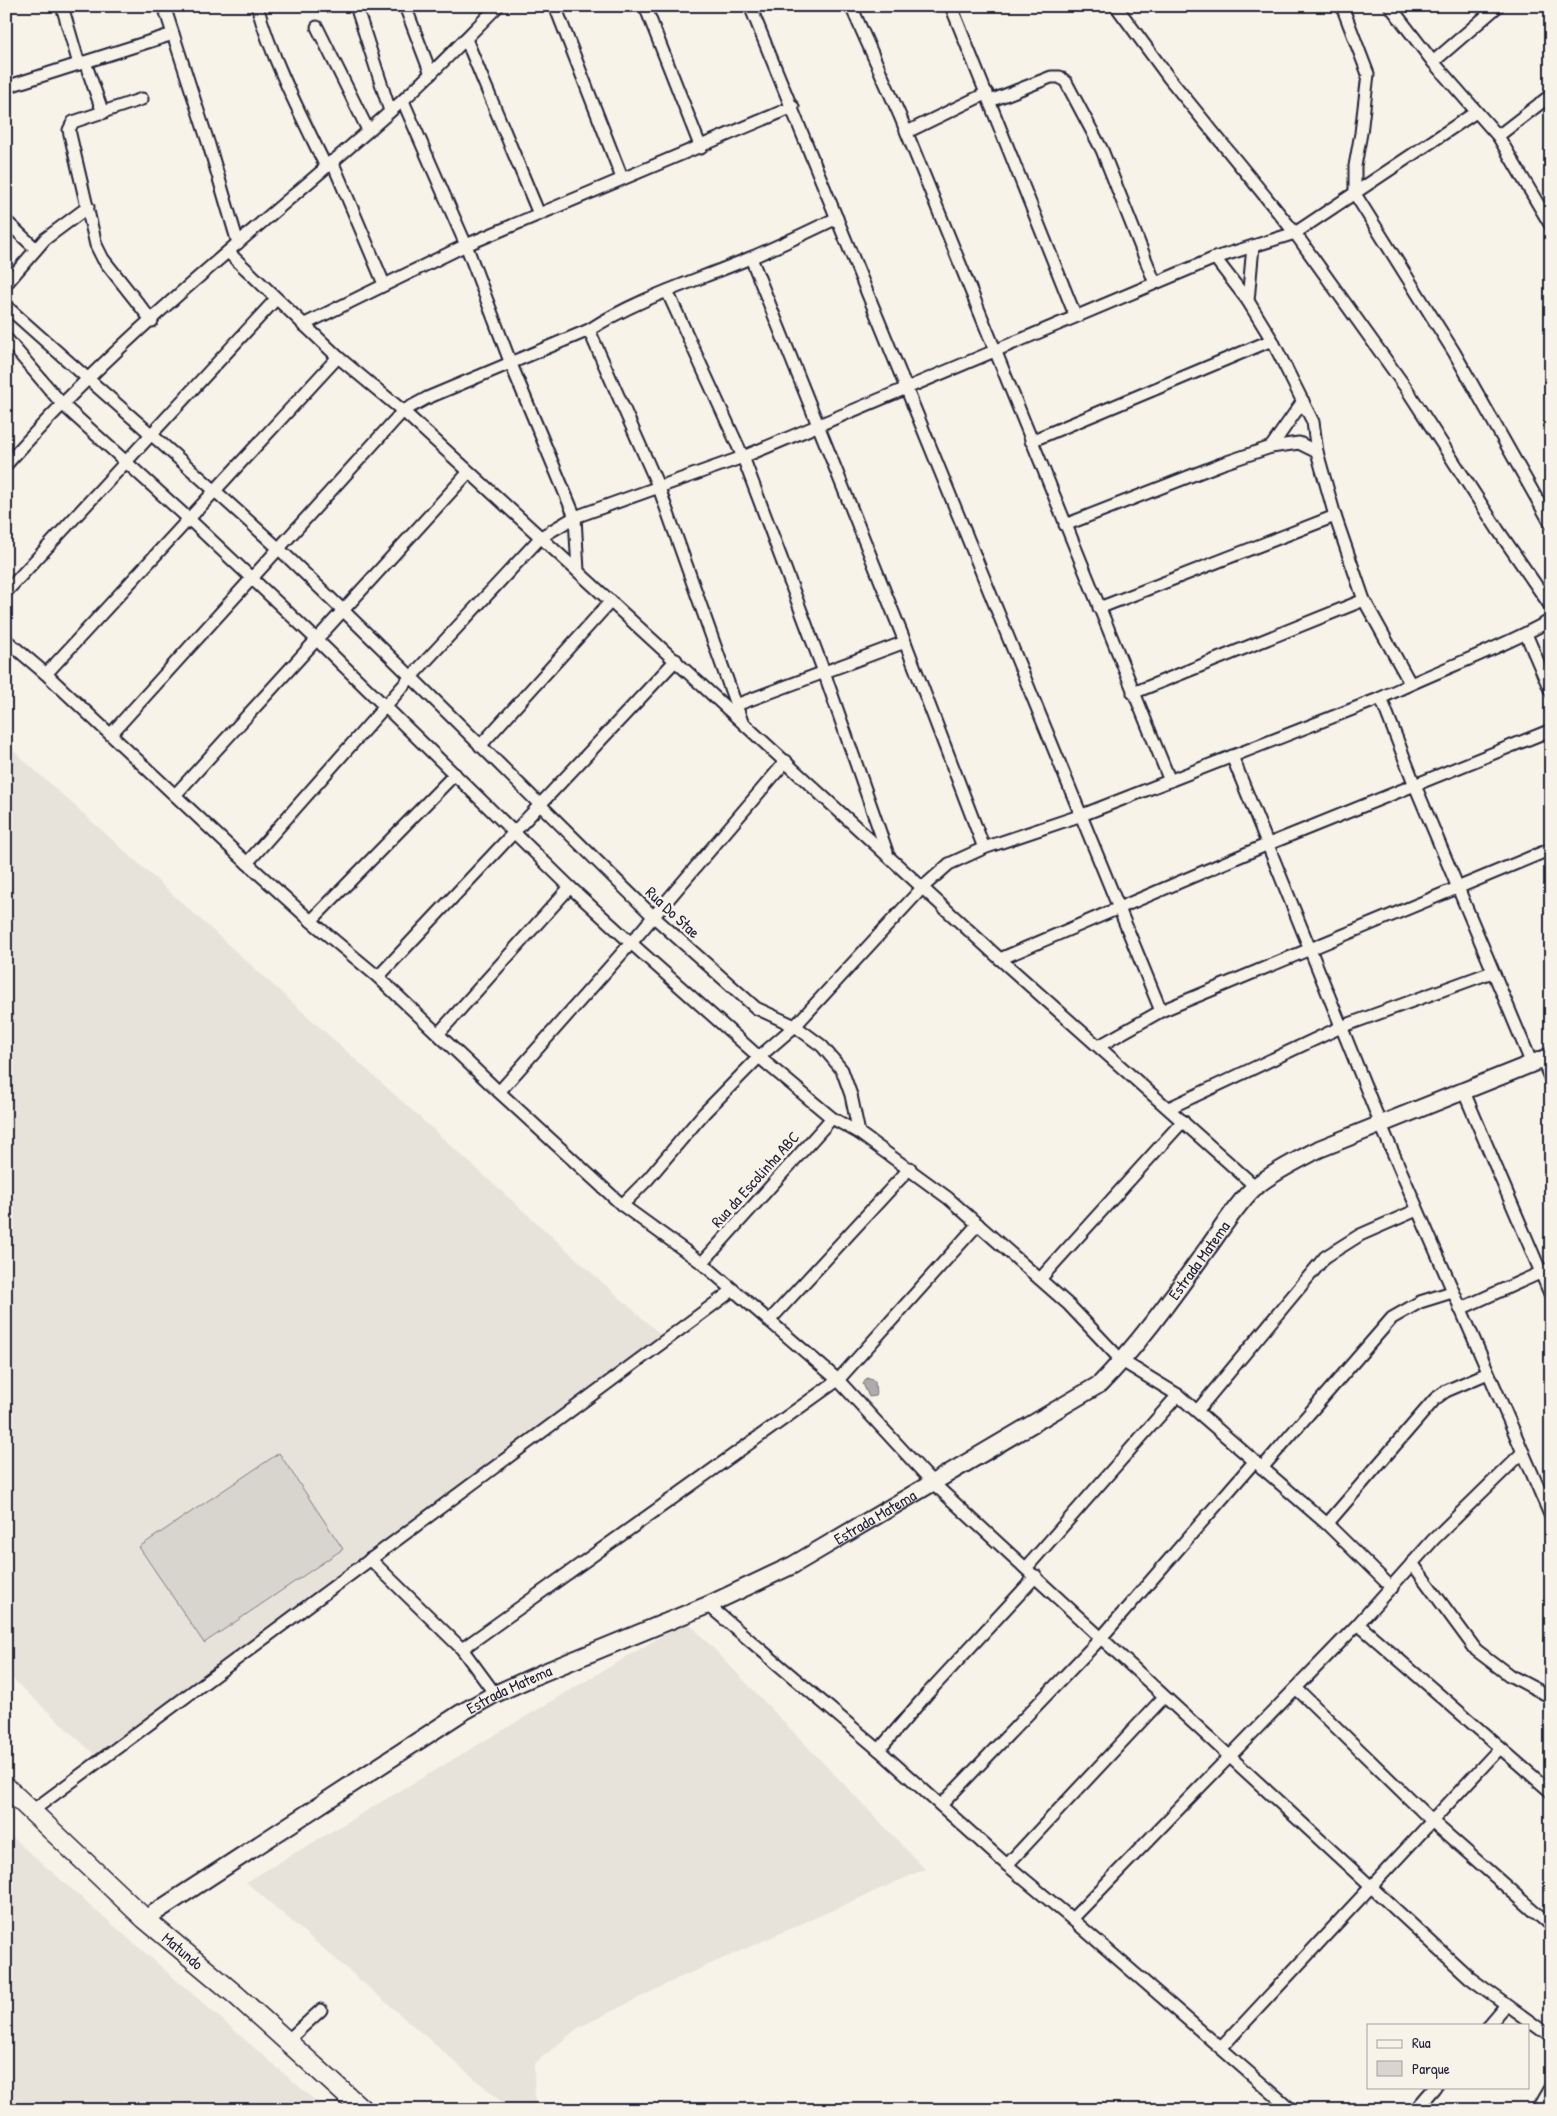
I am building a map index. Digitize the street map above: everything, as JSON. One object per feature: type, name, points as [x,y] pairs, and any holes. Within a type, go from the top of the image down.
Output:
[{"type":"main road","name":"Matundo","points":[[6,1787],[145,1919],[287,2041],[363,2110]]},
{"type":"street","points":[[62,6],[82,63],[103,113]]},
{"type":"street","points":[[164,6],[238,243]]},
{"type":"street","points":[[257,6],[264,32],[281,73],[329,164],[384,284]]},
{"type":"street","points":[[356,6],[390,111]]},
{"type":"street","points":[[405,6],[432,74]]},
{"type":"street","points":[[555,6],[622,178]]},
{"type":"street","points":[[645,6],[702,148]]},
{"type":"street","points":[[750,6],[793,107],[1161,1011]]},
{"type":"street","points":[[851,6],[907,132],[1030,442],[1170,780]]},
{"type":"street","points":[[951,6],[1075,315]]},
{"type":"street","points":[[1116,6],[1169,78],[1294,233],[1406,388],[1498,530],[1551,606]]},
{"type":"street","points":[[1342,6],[1368,74],[1364,116],[1355,166],[1355,194],[1454,352],[1551,524]]},
{"type":"street","points":[[1390,6],[1433,62],[1498,136],[1551,226]]},
{"type":"street","points":[[1433,62],[1498,6]]},
{"type":"street","points":[[6,465],[62,404],[87,380],[238,243],[432,74],[492,9]]},
{"type":"street","points":[[317,27],[368,130]]},
{"type":"street","points":[[6,86],[173,34]]},
{"type":"street","points":[[466,39],[538,214]]},
{"type":"street","points":[[907,132],[988,97],[1051,77],[1060,77],[1066,82],[1102,150],[1156,283]]},
{"type":"street","points":[[1498,136],[1551,95]]},
{"type":"street","points":[[142,99],[73,122],[69,130],[96,245],[103,259],[152,321]]},
{"type":"street","points":[[402,101],[466,245],[511,364],[575,517],[578,572]]},
{"type":"street","points":[[303,325],[466,245],[622,178],[702,148],[793,107]]},
{"type":"street","points":[[247,862],[411,677],[541,537],[575,517],[743,457],[1075,315],[1215,258],[1294,233],[1476,112]]},
{"type":"street","points":[[6,284],[44,239],[88,207]]},
{"type":"street","points":[[111,734],[403,411],[427,398],[589,330],[603,320],[667,291],[751,258],[837,218]]},
{"type":"street","points":[[6,221],[36,249]]},
{"type":"street","points":[[1248,300],[1253,246]]},
{"type":"street","points":[[228,252],[338,357],[403,411],[468,473],[742,720],[1000,959],[1256,1187]]},
{"type":"street","points":[[751,258],[905,642],[984,848]]},
{"type":"street","points":[[1215,258],[1248,300],[1272,340],[1313,422],[1317,452],[1335,516],[1364,600],[1410,683]]},
{"type":"street","points":[[667,291],[743,457],[824,672],[888,855]]},
{"type":"street","points":[[6,592],[276,299]]},
{"type":"street","name":"Rua Do Stae","points":[[6,306],[87,380],[152,433],[278,549],[411,677],[654,917],[756,1008],[796,1026],[822,1046],[842,1070],[851,1095],[859,1132]]},
{"type":"street","points":[[589,330],[659,488],[742,720]]},
{"type":"street","points":[[6,338],[62,404],[251,577],[386,706],[570,887],[631,943],[759,1057],[832,1118],[859,1132],[910,1168],[978,1224],[1069,1305],[1122,1361],[1178,1396],[1327,1524],[1392,1588]]},
{"type":"street","points":[[1030,442],[1272,340]]},
{"type":"street","points":[[46,674],[216,492],[338,357]]},
{"type":"street","points":[[1271,448],[1302,401]]},
{"type":"street","points":[[1065,526],[1221,464],[1271,448],[1290,443],[1300,443],[1317,452]]},
{"type":"street","points":[[176,794],[468,473]]},
{"type":"street","points":[[1099,608],[1335,516]]},
{"type":"street","points":[[1133,693],[1364,600]]},
{"type":"street","points":[[480,746],[611,601]]},
{"type":"street","points":[[622,1205],[660,1166],[704,1113],[759,1057],[796,1026],[923,887],[949,864],[984,848],[1082,814],[1381,698],[1410,683],[1526,634],[1551,620]]},
{"type":"street","points":[[1526,634],[1551,692]]},
{"type":"street","points":[[6,640],[46,674],[176,794],[311,922],[378,977],[622,1205],[702,1263],[838,1380],[933,1483],[1027,1567],[1229,1758],[1470,1978],[1551,2037]]},
{"type":"street","points":[[736,704],[905,642]]},
{"type":"street","points":[[378,977],[676,660]]},
{"type":"street","points":[[1381,698],[1492,972],[1551,1080]]},
{"type":"street","points":[[1000,959],[1414,783],[1551,730]]},
{"type":"street","points":[[1232,756],[1266,845],[1381,1125],[1551,1517]]},
{"type":"street","points":[[499,1092],[654,917],[786,761]]},
{"type":"street","points":[[311,922],[455,774]]},
{"type":"street","points":[[1099,1046],[1161,1011],[1551,849]]},
{"type":"street","points":[[438,1034],[570,887]]},
{"type":"street","points":[[1169,1108],[1341,1027],[1492,972]]},
{"type":"street","name":"Estrada Matema","points":[[145,1919],[453,1719],[495,1694],[708,1604],[793,1565],[1100,1384],[1122,1361],[1256,1187],[1319,1149],[1541,1060]]},
{"type":"street","points":[[1464,1092],[1546,1270],[1551,1296]]},
{"type":"street","name":"Rua da Escolinha ABC","points":[[702,1263],[832,1118]]},
{"type":"street","points":[[1040,1280],[1183,1121]]},
{"type":"street","points":[[769,1321],[910,1168]]},
{"type":"street","points":[[1197,1412],[1325,1257],[1360,1235],[1417,1210]]},
{"type":"street","points":[[462,1650],[838,1380],[978,1224]]},
{"type":"street","points":[[1460,1309],[1546,1270]]},
{"type":"street","points":[[32,1811],[733,1290]]},
{"type":"street","points":[[941,1805],[1101,1638],[1392,1318],[1420,1302],[1452,1292]]},
{"type":"street","points":[[1327,1524],[1435,1399],[1446,1391],[1488,1373]]},
{"type":"street","points":[[1027,1567],[1178,1396]]},
{"type":"street","points":[[1072,1919],[1358,1624],[1439,1534],[1523,1452]]},
{"type":"street","points":[[370,1559],[462,1650],[495,1694]]},
{"type":"street","points":[[1412,1563],[1476,1650],[1509,1675],[1551,1696]]},
{"type":"street","points":[[880,1750],[927,1694],[1036,1576]]},
{"type":"street","points":[[708,1604],[880,1750],[1007,1865],[1292,2110]]},
{"type":"street","points":[[1358,1624],[1499,1749],[1551,1792]]},
{"type":"street","points":[[1296,1688],[1433,1822],[1551,1926]]},
{"type":"street","points":[[1007,1865],[1164,1697]]},
{"type":"street","points":[[1221,2048],[1499,1749]]},
{"type":"street","points":[[1490,2024],[1506,2005]]},
{"type":"street","points":[[287,2041],[321,2010]]},
{"type":"street","points":[[1537,2110],[1551,2086]]},
{"type":"street","points":[[1416,2110],[1434,2088]]},
{"type":"shaded area","points":[[6,744],[662,1336],[95,1755],[6,1673]]},
{"type":"shaded area","points":[[867,1378],[875,1381],[876,1396],[869,1397],[863,1384]]},
{"type":"shaded area","points":[[687,1621],[925,1869],[679,1978],[578,2028],[534,2064],[535,2110],[511,2110],[246,1882]]},
{"type":"shaded area","points":[[6,1832],[326,2110],[6,2110]]},
{"type":"green space","points":[[279,1453],[343,1549],[204,1643],[139,1547]]}]
